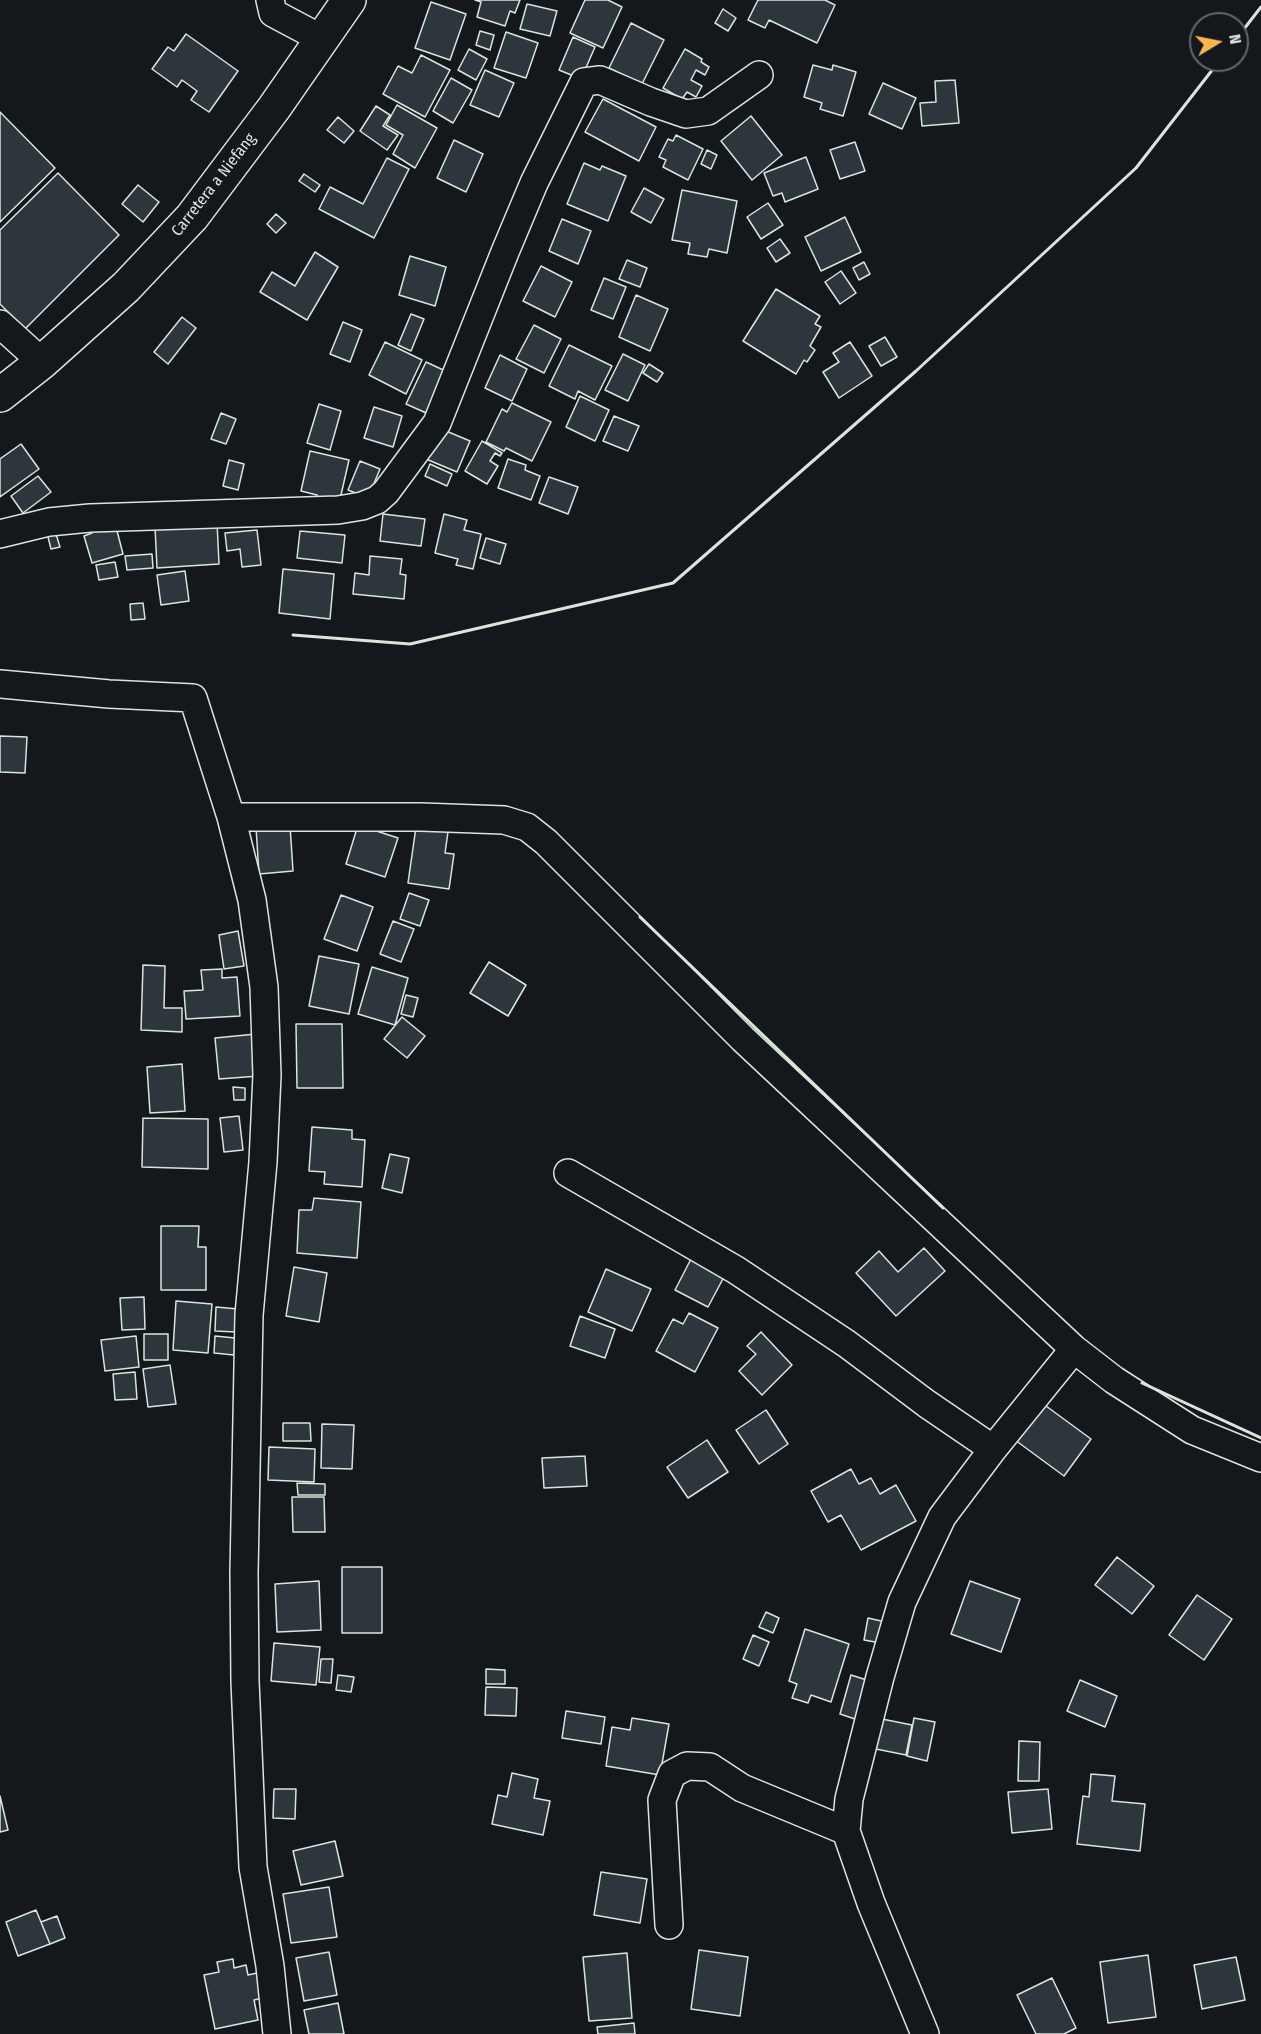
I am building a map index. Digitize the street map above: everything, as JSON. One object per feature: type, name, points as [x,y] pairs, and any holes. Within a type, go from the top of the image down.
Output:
[{"type":"main road","name":"Carretera a Niefang","points":[[0,395],[42,362],[126,287],[192,217],[349,0]]},
{"type":"street","points":[[270,0],[273,13],[322,39]]},
{"type":"street","points":[[0,534],[49,522],[90,518],[338,510],[362,506],[377,500],[386,492],[437,423],[534,183],[584,82],[600,80],[686,114],[708,111],[759,75]]},
{"type":"street","points":[[0,324],[42,362]]},
{"type":"street","points":[[0,684],[109,694],[193,698],[231,817],[252,900],[264,987],[267,1075],[263,1162],[249,1315],[244,1573],[248,1775],[253,1867],[270,1966],[277,2034]]},
{"type":"street","points":[[231,817],[421,817],[504,820],[527,827],[546,842],[743,1039],[1074,1349],[1114,1380],[1192,1430],[1261,1458]]},
{"type":"street","points":[[568,1173],[736,1269],[847,1344],[927,1404],[993,1449]]},
{"type":"street","points":[[926,2034],[871,1903],[846,1831],[849,1798],[902,1602],[942,1517],[993,1449],[1074,1349]]},
{"type":"street","points":[[669,1925],[662,1800],[672,1774],[687,1766],[710,1767],[742,1788],[846,1831]]},
{"type":"building","points":[[475,0],[520,0],[515,13],[510,11],[505,26],[477,17],[481,2]]},
{"type":"building","points":[[585,0],[608,0],[622,7],[603,48],[570,33]]},
{"type":"building","points":[[758,0],[825,0],[835,5],[817,43],[769,20],[765,28],[748,20]]},
{"type":"building","points":[[431,2],[466,14],[450,60],[415,48]]},
{"type":"building","points":[[527,4],[557,11],[550,36],[520,29]]},
{"type":"building","points":[[723,9],[736,18],[728,31],[715,23]]},
{"type":"building","points":[[631,23],[664,40],[642,84],[609,68]]},
{"type":"building","points":[[480,31],[494,35],[490,50],[476,45]]},
{"type":"building","points":[[506,32],[538,43],[526,78],[494,68]]},
{"type":"building","points":[[186,34],[238,71],[209,112],[191,100],[197,91],[182,80],[177,87],[152,69],[168,47],[174,51]]},
{"type":"building","points":[[573,37],[595,47],[581,79],[559,70]]},
{"type":"building","points":[[469,49],[487,59],[476,80],[458,70]]},
{"type":"building","points":[[685,49],[702,59],[701,62],[709,67],[705,75],[696,70],[691,80],[702,86],[696,97],[687,92],[682,99],[663,88]]},
{"type":"building","points":[[421,55],[450,70],[425,117],[383,94],[398,66],[412,73]]},
{"type":"building","points":[[813,65],[832,70],[833,65],[856,72],[843,116],[820,109],[822,103],[804,97]]},
{"type":"building","points":[[485,70],[514,83],[499,117],[470,105]]},
{"type":"building","points":[[451,78],[472,90],[453,123],[433,111]]},
{"type":"building","points":[[955,80],[959,123],[922,126],[920,103],[936,102],[935,81]]},
{"type":"building","points":[[883,83],[916,98],[902,129],[869,114]]},
{"type":"building","points":[[603,99],[656,127],[639,161],[585,132]]},
{"type":"building","points":[[397,105],[437,128],[415,168],[393,154],[403,135],[386,125]]},
{"type":"building","points":[[376,106],[390,115],[383,126],[398,135],[387,150],[360,131]]},
{"type":"building","points":[[0,112],[55,168],[0,222]]},
{"type":"building","points":[[751,116],[782,155],[752,180],[721,141]]},
{"type":"building","points":[[338,117],[354,131],[344,143],[327,130]]},
{"type":"building","points":[[676,135],[703,149],[688,180],[663,167],[666,160],[659,157],[668,139],[673,141]]},
{"type":"building","points":[[454,140],[483,154],[466,192],[437,178]]},
{"type":"building","points":[[855,142],[865,171],[840,179],[830,150]]},
{"type":"building","points":[[707,150],[717,155],[711,169],[701,164]]},
{"type":"building","points":[[806,157],[818,189],[785,202],[782,193],[773,196],[764,173]]},
{"type":"building","points":[[387,158],[409,169],[374,238],[319,209],[330,187],[363,204]]},
{"type":"building","points":[[584,163],[600,170],[602,166],[626,176],[608,221],[567,204]]},
{"type":"building","points":[[58,173],[119,235],[25,329],[0,304],[0,230]]},
{"type":"building","points":[[304,174],[320,185],[315,192],[299,181]]},
{"type":"building","points":[[138,185],[159,202],[143,222],[122,204]]},
{"type":"building","points":[[644,188],[664,199],[651,223],[631,212]]},
{"type":"building","points":[[682,190],[737,201],[727,253],[709,249],[707,257],[688,254],[690,243],[672,240]]},
{"type":"building","points":[[768,203],[783,225],[761,239],[747,217]]},
{"type":"building","points":[[276,214],[286,223],[276,233],[267,224]]},
{"type":"building","points":[[845,217],[861,252],[821,271],[805,237]]},
{"type":"building","points":[[562,219],[591,231],[578,264],[549,251]]},
{"type":"building","points":[[780,239],[790,253],[776,262],[767,248]]},
{"type":"building","points":[[315,252],[338,267],[307,320],[260,292],[272,272],[295,286]]},
{"type":"building","points":[[410,256],[446,267],[435,306],[399,295]]},
{"type":"building","points":[[627,260],[647,268],[640,287],[619,279]]},
{"type":"building","points":[[864,262],[870,274],[859,280],[853,268]]},
{"type":"building","points":[[541,266],[572,282],[555,317],[523,301]]},
{"type":"building","points":[[841,271],[856,293],[840,304],[825,282]]},
{"type":"building","points":[[604,278],[626,287],[613,319],[591,310]]},
{"type":"building","points":[[776,289],[820,316],[815,324],[821,327],[810,346],[815,350],[807,362],[804,360],[796,374],[743,341]]},
{"type":"building","points":[[636,295],[668,309],[650,351],[619,337]]},
{"type":"building","points":[[411,314],[424,319],[411,351],[398,345]]},
{"type":"building","points":[[182,317],[196,328],[168,364],[154,352]]},
{"type":"building","points":[[343,322],[362,330],[350,362],[330,354]]},
{"type":"building","points":[[534,325],[561,339],[544,373],[516,359]]},
{"type":"building","points":[[885,337],[897,357],[881,366],[869,346]]},
{"type":"building","points":[[385,342],[422,360],[406,394],[369,375]]},
{"type":"building","points":[[850,342],[872,376],[839,398],[823,372],[839,362],[833,353]]},
{"type":"building","points":[[569,345],[612,366],[595,400],[578,391],[575,399],[549,386]]},
{"type":"building","points":[[623,354],[645,365],[628,401],[605,390]]},
{"type":"building","points":[[500,355],[527,369],[512,401],[485,388]]},
{"type":"building","points":[[426,362],[452,374],[433,416],[406,404]]},
{"type":"building","points":[[649,364],[663,373],[657,382],[643,373]]},
{"type":"building","points":[[580,396],[609,410],[595,441],[566,427]]},
{"type":"building","points":[[512,403],[551,422],[532,461],[506,448],[504,451],[486,442],[502,409],[507,412]]},
{"type":"building","points":[[319,404],[341,411],[330,450],[307,443]]},
{"type":"building","points":[[374,407],[402,416],[393,447],[364,438]]},
{"type":"building","points":[[221,413],[236,419],[226,444],[211,439]]},
{"type":"building","points":[[614,416],[639,426],[628,451],[603,441]]},
{"type":"building","points":[[439,428],[470,441],[457,472],[426,459]]},
{"type":"building","points":[[482,441],[502,453],[500,456],[495,453],[490,461],[498,466],[487,484],[465,471]]},
{"type":"building","points":[[21,444],[39,469],[0,497],[0,459]]},
{"type":"building","points":[[310,451],[349,460],[338,508],[316,502],[317,495],[301,491]]},
{"type":"building","points":[[508,459],[526,465],[525,470],[540,476],[531,500],[498,488]]},
{"type":"building","points":[[229,460],[244,464],[238,490],[223,486]]},
{"type":"building","points":[[360,461],[380,469],[368,498],[348,490]]},
{"type":"building","points":[[430,464],[452,474],[447,486],[425,476]]},
{"type":"building","points":[[38,476],[51,492],[23,513],[11,496]]},
{"type":"building","points":[[549,477],[578,487],[568,514],[539,503]]},
{"type":"building","points":[[383,514],[425,519],[421,546],[380,541]]},
{"type":"building","points":[[444,514],[467,520],[464,530],[481,534],[473,569],[456,565],[458,559],[435,553]]},
{"type":"building","points":[[217,522],[219,564],[157,568],[155,527]]},
{"type":"building","points":[[115,523],[123,554],[92,563],[84,536],[92,533],[91,529]]},
{"type":"building","points":[[257,530],[261,565],[242,567],[240,549],[227,551],[225,533]]},
{"type":"building","points":[[300,531],[345,535],[342,563],[297,558]]},
{"type":"building","points":[[56,534],[60,547],[51,549],[48,537]]},
{"type":"building","points":[[486,538],[506,544],[500,564],[480,558]]},
{"type":"building","points":[[152,554],[153,568],[127,570],[125,556]]},
{"type":"building","points":[[370,556],[402,559],[400,574],[406,575],[404,599],[353,594],[355,573],[369,575]]},
{"type":"building","points":[[115,562],[118,577],[99,580],[96,565]]},
{"type":"building","points":[[283,569],[334,574],[330,619],[279,613]]},
{"type":"building","points":[[185,571],[189,601],[161,605],[157,575]]},
{"type":"building","points":[[143,603],[145,619],[131,620],[130,604]]},
{"type":"building","points":[[0,736],[27,737],[25,773],[0,772]]},
{"type":"building","points":[[290,825],[293,871],[259,874],[256,827]]},
{"type":"building","points":[[358,825],[398,838],[385,877],[346,864]]},
{"type":"building","points":[[416,827],[448,832],[445,853],[454,854],[449,889],[408,883]]},
{"type":"building","points":[[409,893],[429,900],[420,926],[400,919]]},
{"type":"building","points":[[341,895],[373,907],[357,951],[324,939]]},
{"type":"building","points":[[393,921],[414,929],[401,962],[380,954]]},
{"type":"building","points":[[238,931],[244,966],[224,969],[219,935]]},
{"type":"building","points":[[319,956],[359,964],[349,1014],[309,1006]]},
{"type":"building","points":[[489,962],[526,985],[508,1016],[470,993]]},
{"type":"building","points":[[143,965],[165,966],[164,1008],[182,1008],[182,1032],[141,1030]]},
{"type":"building","points":[[372,967],[408,978],[395,1025],[358,1014]]},
{"type":"building","points":[[222,969],[222,978],[237,977],[240,1016],[186,1019],[184,991],[203,990],[201,970]]},
{"type":"building","points":[[406,995],[418,998],[413,1017],[401,1014]]},
{"type":"building","points":[[402,1017],[425,1036],[407,1058],[384,1039]]},
{"type":"building","points":[[296,1024],[342,1024],[343,1088],[297,1088]]},
{"type":"building","points":[[256,1034],[259,1076],[219,1079],[215,1038]]},
{"type":"building","points":[[182,1064],[185,1111],[150,1113],[147,1067]]},
{"type":"building","points":[[233,1087],[245,1088],[245,1100],[234,1100]]},
{"type":"building","points":[[239,1116],[243,1150],[224,1152],[220,1118]]},
{"type":"building","points":[[143,1118],[208,1119],[208,1169],[142,1167]]},
{"type":"building","points":[[312,1127],[352,1130],[352,1139],[365,1140],[362,1187],[324,1184],[325,1172],[309,1171]]},
{"type":"building","points":[[390,1154],[409,1158],[402,1193],[382,1188]]},
{"type":"building","points":[[314,1198],[361,1202],[357,1258],[297,1253],[299,1210],[312,1210]]},
{"type":"building","points":[[161,1226],[199,1226],[198,1247],[206,1247],[206,1290],[161,1290]]},
{"type":"building","points":[[924,1248],[945,1271],[896,1316],[856,1273],[879,1251],[898,1272]]},
{"type":"building","points":[[692,1257],[725,1275],[708,1307],[675,1290]]},
{"type":"building","points":[[294,1267],[327,1273],[319,1322],[286,1316]]},
{"type":"building","points":[[606,1269],[651,1289],[632,1331],[588,1312]]},
{"type":"building","points":[[144,1297],[145,1329],[122,1330],[120,1298]]},
{"type":"building","points":[[176,1301],[212,1304],[208,1353],[173,1350]]},
{"type":"building","points":[[216,1307],[238,1309],[236,1332],[215,1331]]},
{"type":"building","points":[[689,1313],[718,1328],[695,1372],[656,1351],[673,1319],[683,1324]]},
{"type":"building","points":[[580,1316],[615,1329],[605,1358],[570,1346]]},
{"type":"building","points":[[761,1332],[792,1365],[762,1395],[739,1371],[756,1354],[747,1346]]},
{"type":"building","points":[[144,1334],[168,1334],[168,1360],[144,1360]]},
{"type":"building","points":[[136,1336],[139,1367],[105,1371],[101,1340]]},
{"type":"building","points":[[215,1336],[235,1338],[234,1355],[214,1353]]},
{"type":"building","points":[[170,1365],[176,1404],[148,1407],[143,1369]]},
{"type":"building","points":[[135,1372],[137,1399],[115,1400],[113,1374]]},
{"type":"building","points":[[1042,1403],[1091,1439],[1064,1476],[1015,1440]]},
{"type":"building","points":[[766,1410],[788,1444],[759,1464],[736,1430]]},
{"type":"building","points":[[283,1423],[310,1423],[311,1441],[283,1441]]},
{"type":"building","points":[[322,1424],[354,1425],[352,1469],[321,1468]]},
{"type":"building","points":[[707,1440],[728,1472],[688,1498],[667,1467]]},
{"type":"building","points":[[269,1447],[315,1449],[314,1482],[268,1480]]},
{"type":"building","points":[[585,1456],[587,1486],[544,1488],[542,1458]]},
{"type":"building","points":[[851,1469],[859,1484],[871,1478],[880,1494],[896,1485],[916,1521],[861,1550],[841,1515],[828,1522],[811,1491]]},
{"type":"building","points":[[297,1483],[325,1484],[325,1495],[298,1495]]},
{"type":"building","points":[[292,1497],[324,1497],[325,1532],[293,1532]]},
{"type":"building","points":[[1117,1557],[1154,1586],[1132,1614],[1095,1585]]},
{"type":"building","points":[[342,1567],[382,1567],[382,1633],[342,1633]]},
{"type":"building","points":[[319,1581],[321,1630],[277,1632],[275,1584]]},
{"type":"building","points":[[970,1581],[1020,1599],[1001,1652],[951,1634]]},
{"type":"building","points":[[1197,1595],[1232,1619],[1204,1660],[1169,1635]]},
{"type":"building","points":[[766,1612],[779,1618],[773,1633],[759,1627]]},
{"type":"building","points":[[868,1618],[890,1623],[886,1644],[864,1640]]},
{"type":"building","points":[[805,1629],[849,1644],[831,1702],[811,1695],[808,1703],[792,1698],[797,1684],[789,1681]]},
{"type":"building","points":[[753,1635],[769,1642],[759,1666],[743,1659]]},
{"type":"building","points":[[274,1643],[320,1647],[316,1685],[271,1681]]},
{"type":"building","points":[[321,1659],[333,1659],[331,1683],[319,1682]]},
{"type":"building","points":[[486,1669],[505,1670],[505,1684],[486,1684]]},
{"type":"building","points":[[338,1675],[354,1677],[351,1692],[336,1690]]},
{"type":"building","points":[[851,1675],[873,1682],[861,1721],[840,1714]]},
{"type":"building","points":[[1080,1680],[1117,1696],[1105,1727],[1067,1711]]},
{"type":"building","points":[[486,1687],[517,1688],[516,1716],[485,1715]]},
{"type":"building","points":[[566,1711],[605,1717],[601,1744],[562,1738]]},
{"type":"building","points":[[632,1718],[669,1724],[660,1775],[606,1766],[612,1727],[630,1730]]},
{"type":"building","points":[[914,1718],[935,1722],[927,1761],[907,1756]]},
{"type":"building","points":[[882,1719],[912,1725],[906,1755],[876,1749]]},
{"type":"building","points":[[1019,1741],[1040,1742],[1039,1781],[1018,1781]]},
{"type":"building","points":[[512,1773],[538,1779],[534,1798],[550,1801],[543,1835],[492,1824],[498,1795],[507,1797]]},
{"type":"building","points":[[1091,1774],[1115,1776],[1112,1801],[1145,1804],[1140,1851],[1077,1844],[1083,1796],[1089,1797]]},
{"type":"building","points":[[274,1789],[296,1789],[295,1819],[273,1818]]},
{"type":"building","points":[[1048,1789],[1052,1829],[1012,1833],[1008,1792]]},
{"type":"building","points":[[0,1796],[8,1830],[0,1832]]},
{"type":"building","points":[[335,1841],[343,1876],[301,1885],[293,1851]]},
{"type":"building","points":[[601,1872],[647,1879],[640,1923],[594,1915]]},
{"type":"building","points":[[329,1887],[337,1937],[291,1943],[283,1894]]},
{"type":"building","points":[[36,1910],[50,1944],[18,1956],[6,1922]]},
{"type":"building","points":[[57,1916],[65,1938],[50,1944],[41,1922]]},
{"type":"building","points":[[699,1950],[748,1957],[740,2016],[691,2009]]},
{"type":"building","points":[[329,1952],[337,1995],[304,2001],[296,1958]]},
{"type":"building","points":[[627,1953],[632,2018],[589,2021],[583,1957]]},
{"type":"building","points":[[1148,1955],[1156,2017],[1108,2023],[1100,1962]]},
{"type":"building","points":[[1236,1957],[1245,2000],[1202,2009],[1194,1965]]},
{"type":"building","points":[[233,1959],[234,1968],[246,1965],[248,1975],[257,1973],[263,1998],[254,2000],[258,2020],[215,2029],[204,1975],[219,1972],[217,1962]]},
{"type":"building","points":[[1052,1978],[1076,2028],[1064,2034],[1036,2034],[1017,1995]]},
{"type":"building","points":[[338,2003],[344,2034],[309,2034],[304,2010]]},
{"type":"building","points":[[634,2023],[635,2034],[598,2034],[597,2027]]},
{"type":"wall","points":[[1249,22],[1261,7]]},
{"type":"wall","points":[[293,635],[410,644],[673,583],[916,371],[1136,168],[1211,72]]},
{"type":"wall","points":[[640,917],[943,1208]]},
{"type":"wall","points":[[1142,1383],[1261,1438]]}]
